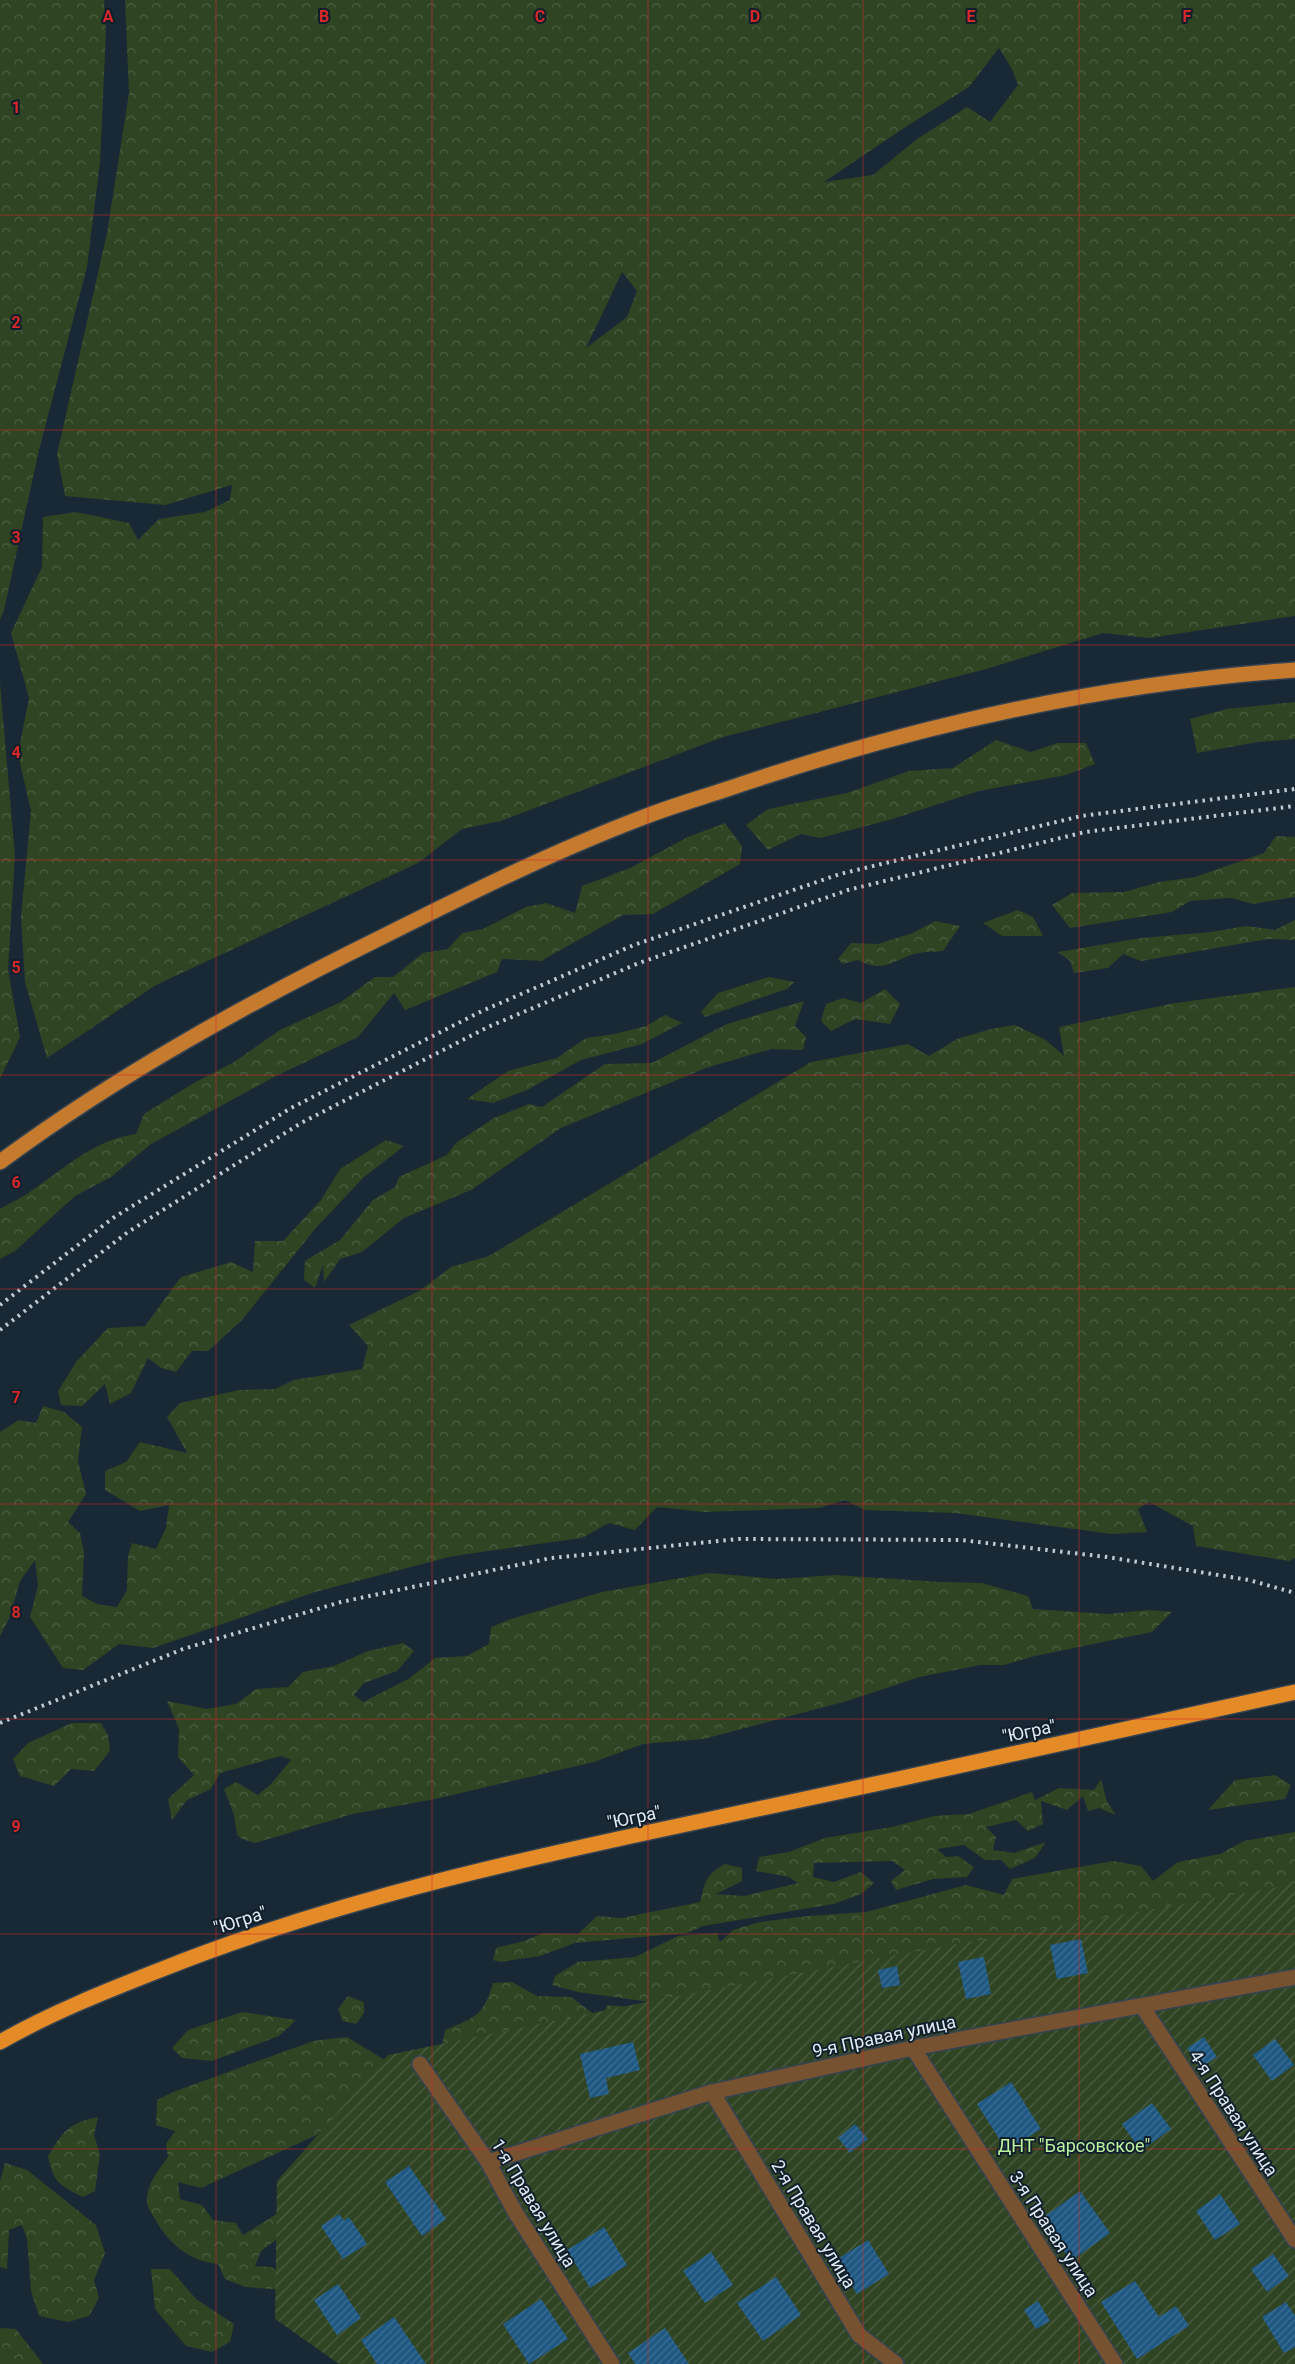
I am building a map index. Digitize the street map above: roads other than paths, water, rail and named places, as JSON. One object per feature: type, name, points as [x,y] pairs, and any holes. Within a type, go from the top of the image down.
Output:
[{"type":"highway","name":"\"Югра\"","points":[[0,2042],[100,1994],[208,1950],[342,1906],[453,1877],[617,1839],[1295,1692]]},
{"type":"main road","points":[[0,1162],[45,1129],[126,1076],[310,972],[502,877],[645,816],[794,767],[933,727],[1109,691],[1243,674],[1295,670]]},
{"type":"street","name":"9-я Правая улица","points":[[488,2162],[712,2092],[913,2048],[1295,1977]]},
{"type":"street","name":"4-я Правая улица","points":[[1142,2006],[1295,2240]]},
{"type":"street","name":"3-я Правая улица","points":[[913,2048],[1115,2364]]},
{"type":"street","name":"1-я Правая улица","points":[[420,2064],[488,2162],[515,2212],[612,2364]]},
{"type":"street","name":"2-я Правая улица","points":[[712,2092],[859,2335],[896,2364]]},
{"type":"railway","points":[[0,1305],[113,1218],[291,1108],[482,1011],[634,945],[840,874],[1081,816],[1295,789]]},
{"type":"railway","points":[[0,1330],[128,1232],[301,1123],[488,1027],[639,963],[848,890],[1085,832],[1295,806]]},
{"type":"railway","points":[[0,1723],[183,1649],[341,1602],[551,1558],[739,1539],[961,1540],[1107,1557],[1249,1580],[1295,1593]]},
{"type":"park label","name":"ДНТ \"Барсовское\"","points":[[1074,2145]]}]
